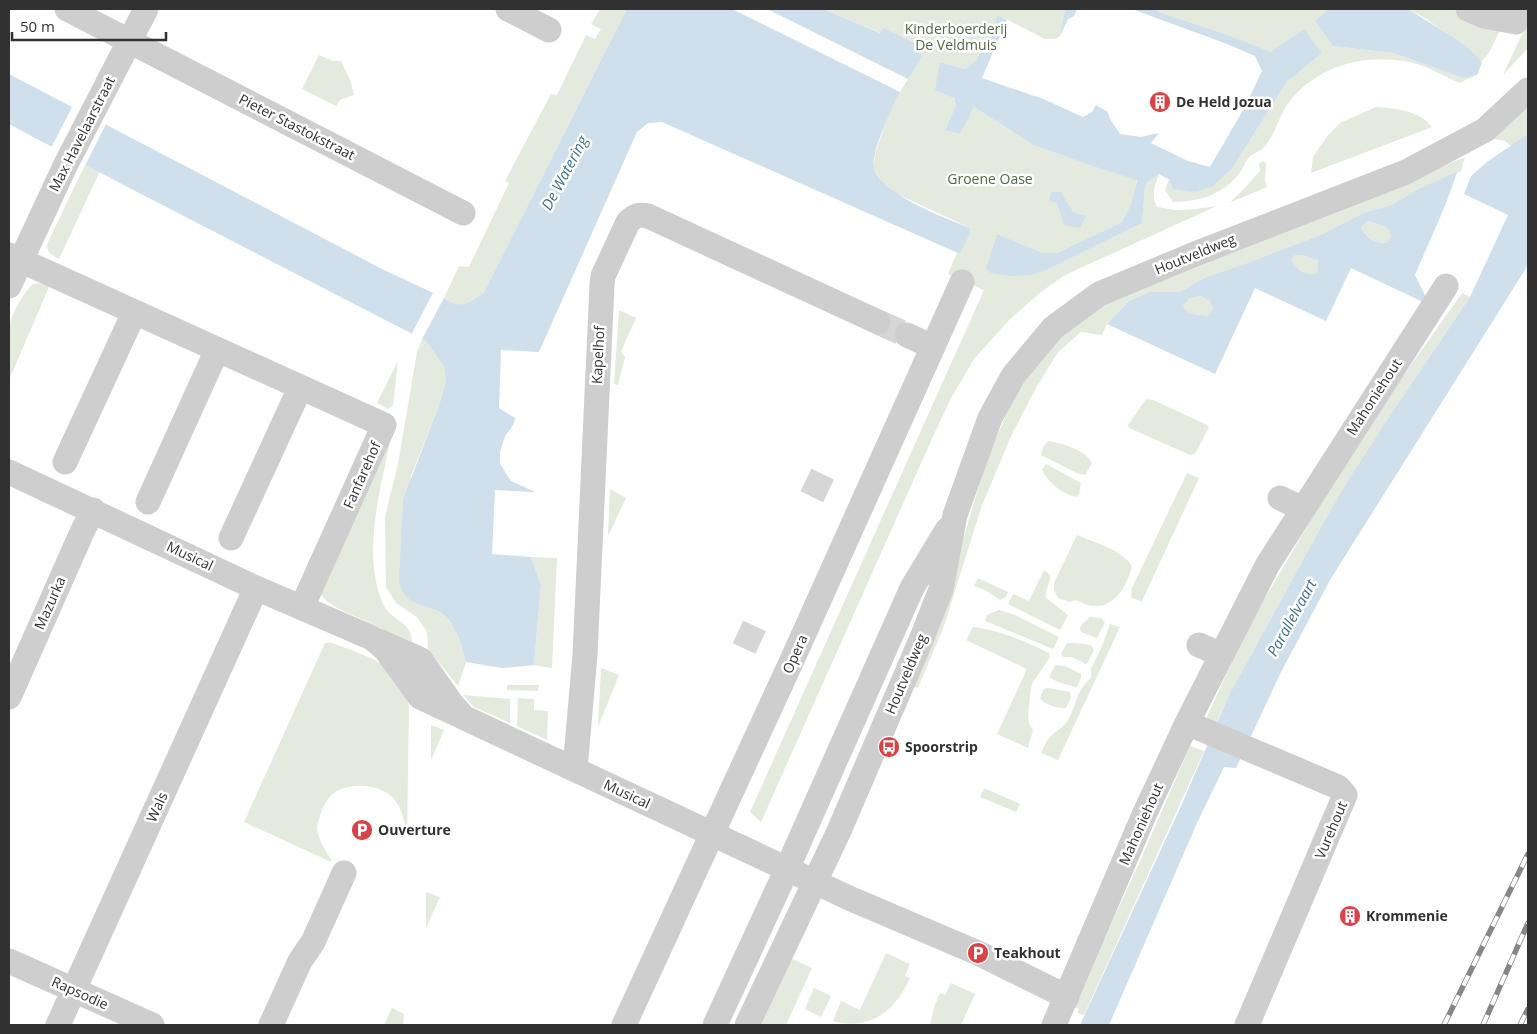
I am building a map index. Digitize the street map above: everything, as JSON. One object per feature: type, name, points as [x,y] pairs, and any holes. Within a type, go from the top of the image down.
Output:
[{"type":"street","name":"Pieter Stastokstraat","points":[[67,9],[463,213]]},
{"type":"street","name":"Max Havelaarstraat","points":[[9,286],[15,258],[146,9]]},
{"type":"street","points":[[508,9],[548,30]]},
{"type":"street","points":[[1468,9],[1484,16],[1522,15]]},
{"type":"street","name":"Houtveldweg","points":[[747,1025],[842,822],[941,589],[955,514],[990,418],[1012,376],[1053,328],[1099,294],[1195,254],[1406,172],[1485,130],[1528,90]]},
{"type":"street","name":"Kapelhof","points":[[575,769],[585,655],[602,286],[603,276],[628,222],[640,214],[648,216],[878,322]]},
{"type":"street","name":"Fanfarehof","points":[[15,258],[384,425],[302,607]]},
{"type":"street","name":"Opera","points":[[624,1025],[793,658],[962,282]]},
{"type":"street","name":"Mahoniehout","points":[[1054,1025],[1144,815],[1197,727],[1210,650],[1268,564],[1446,286]]},
{"type":"street","points":[[65,462],[134,313]]},
{"type":"street","points":[[907,335],[933,348]]},
{"type":"street","points":[[148,502],[217,350]]},
{"type":"street","points":[[231,538],[300,388]]},
{"type":"street","name":"Musical","points":[[9,472],[256,588],[372,638],[385,649],[420,697],[787,868]]},
{"type":"street","points":[[1280,498],[1303,509]]},
{"type":"street","name":"Mazurka","points":[[9,697],[93,510]]},
{"type":"street","name":"Houtveldweg","points":[[715,1025],[912,588],[955,514]]},
{"type":"street","name":"Wals","points":[[58,1025],[256,588]]},
{"type":"street","name":"Vurehout","points":[[1197,727],[1338,787],[1345,795],[1248,1025]]},
{"type":"street","points":[[787,868],[814,882],[978,953],[1067,996]]},
{"type":"street","points":[[271,1025],[300,960],[313,942],[344,873]]},
{"type":"street","name":"Rapsodie","points":[[9,960],[152,1025]]},
{"type":"green space","points":[[600,9],[627,9],[484,292],[464,304],[450,302],[444,298],[459,266],[469,267],[509,183],[505,181],[551,94],[557,95],[586,35],[595,39],[601,29],[591,24]]},
{"type":"green space","points":[[823,9],[1065,9],[1060,36],[1055,39],[1045,39],[998,15],[977,59],[965,69],[940,62],[956,105],[945,130],[960,134],[974,107],[1033,145],[1095,167],[1137,179],[1131,204],[1122,222],[1057,253],[1043,253],[1000,235],[1053,267],[1142,223],[1145,187],[1148,182],[1159,174],[1154,190],[1156,206],[1179,210],[1217,206],[1065,275],[1041,292],[1010,319],[974,359],[951,398],[935,432],[761,822],[750,812],[984,290],[948,274],[957,253],[960,254],[970,234],[970,228],[897,194],[882,182],[873,168],[875,155],[889,112],[921,58],[883,28],[881,33]]},
{"type":"green space","points":[[1157,9],[1328,9],[1315,21],[1333,46],[1393,53],[1463,78],[1477,75],[1459,83],[1431,69],[1413,63],[1378,59],[1344,65],[1327,71],[1299,91],[1287,105],[1267,143],[1262,149],[1250,156],[1240,173],[1224,188],[1201,199],[1173,202],[1165,190],[1169,179],[1233,167],[1286,83],[1322,53],[1271,52],[1158,12]]},
{"type":"green space","points":[[1408,9],[1451,9],[1500,30],[1490,51],[1481,62],[1476,55],[1425,18]]},
{"type":"green space","points":[[1528,27],[1528,48],[1503,75],[1521,36]]},
{"type":"green space","points":[[319,55],[333,61],[341,61],[351,82],[354,95],[340,100],[336,106],[302,89]]},
{"type":"green space","points":[[1528,104],[1528,134],[1511,146],[1505,141],[1489,138]]},
{"type":"green space","points":[[1376,107],[1407,111],[1421,117],[1432,127],[1311,173],[1313,157],[1328,135],[1340,123]]},
{"type":"green space","points":[[1465,157],[1461,171],[1418,189],[1392,205],[1365,212],[1323,234],[1204,278],[1180,292],[1150,292],[1129,301],[1107,324],[1102,335],[1081,332],[1058,352],[1037,386],[1011,436],[981,508],[944,626],[918,688],[906,684],[948,591],[986,462],[1025,377],[1045,351],[1111,299]]},
{"type":"green space","points":[[1263,161],[1266,163],[1265,180],[1267,187],[1229,203],[1260,171],[1259,164]]},
{"type":"green space","points":[[86,163],[100,171],[59,259],[49,252],[47,248],[48,242]]},
{"type":"green space","points":[[1366,221],[1382,225],[1388,229],[1391,236],[1387,243],[1378,242],[1368,237],[1361,226]]},
{"type":"green space","points":[[1295,255],[1302,255],[1318,261],[1317,273],[1305,273],[1295,267],[1290,260]]},
{"type":"green space","points":[[39,283],[49,287],[9,380],[8,341],[10,323],[18,304],[33,284]]},
{"type":"green space","points":[[1462,293],[1470,297],[1393,411],[1320,529],[1229,695],[1215,726],[1205,721],[1249,625],[1360,437]]},
{"type":"green space","points":[[1201,296],[1210,301],[1213,309],[1208,316],[1188,313],[1183,306],[1190,298]]},
{"type":"green space","points":[[619,310],[636,318],[621,351],[625,357],[618,385],[614,384]]},
{"type":"green space","points":[[422,339],[426,341],[444,367],[446,379],[440,402],[411,476],[434,609],[444,615],[456,629],[466,662],[458,686],[428,649],[427,632],[417,617],[396,603],[386,587],[385,517],[398,464],[417,352]]},
{"type":"green space","points":[[398,361],[393,405],[388,409],[377,403]]},
{"type":"green space","points":[[1146,399],[1153,400],[1209,427],[1195,454],[1190,455],[1129,428],[1128,425]]},
{"type":"green space","points":[[391,436],[375,520],[374,563],[377,584],[383,604],[409,630],[412,642],[339,609],[319,593]]},
{"type":"green space","points":[[1048,441],[1073,448],[1089,458],[1092,463],[1085,475],[1079,474],[1041,455],[1043,447]]},
{"type":"green space","points":[[1046,464],[1081,483],[1079,494],[1076,497],[1061,491],[1052,483],[1042,470]]},
{"type":"green space","points":[[1187,473],[1199,478],[1142,601],[1131,598],[1132,588]]},
{"type":"green space","points":[[610,489],[626,498],[608,536]]},
{"type":"green space","points":[[1077,535],[1115,551],[1132,566],[1127,581],[1119,594],[1100,606],[1092,606],[1076,600],[1070,602],[1058,598],[1054,590],[1054,583]]},
{"type":"green space","points":[[531,557],[557,558],[552,668],[534,665],[541,585]]},
{"type":"green space","points":[[1044,570],[1050,575],[1046,598],[1068,615],[1060,630],[1008,604],[1013,594],[1029,601]]},
{"type":"green space","points":[[978,578],[1008,592],[1006,597],[1000,600],[985,590],[974,586]]},
{"type":"green space","points":[[999,610],[1015,615],[1059,637],[1053,649],[985,621],[987,615]]},
{"type":"green space","points":[[1090,617],[1101,618],[1105,622],[1097,638],[1081,632],[1082,624]]},
{"type":"green space","points":[[1110,624],[1120,627],[1058,760],[1041,753],[1049,738],[1070,717],[1081,689],[1091,678],[1091,668],[1101,649]]},
{"type":"green space","points":[[973,627],[1012,637],[1049,653],[1050,657],[1031,688],[1028,714],[1029,724],[1033,730],[1028,748],[997,734],[1027,669],[966,640]]},
{"type":"green space","points":[[325,643],[332,643],[369,658],[390,671],[405,691],[409,705],[407,833],[398,805],[386,793],[379,789],[364,786],[341,789],[327,800],[317,826],[320,840],[331,862],[244,822]]},
{"type":"green space","points":[[1067,643],[1092,646],[1094,650],[1086,664],[1072,657],[1063,657],[1061,654]]},
{"type":"green space","points":[[1055,665],[1065,666],[1081,674],[1077,687],[1058,682],[1049,677]]},
{"type":"green space","points":[[601,668],[619,675],[598,727]]},
{"type":"green space","points":[[507,685],[539,685],[538,691],[507,690]]},
{"type":"green space","points":[[1044,689],[1070,692],[1071,697],[1066,708],[1052,706],[1040,698]]},
{"type":"green space","points":[[463,695],[510,699],[510,723],[474,707]]},
{"type":"green space","points":[[518,698],[534,699],[534,710],[548,711],[547,740],[517,726]]},
{"type":"green space","points":[[431,725],[444,730],[431,760]]},
{"type":"green space","points":[[1190,746],[1204,751],[1084,1015],[1077,1013],[1079,1009],[1073,1007],[1141,859]]},
{"type":"green space","points":[[984,788],[1020,804],[1016,812],[980,797]]},
{"type":"green space","points":[[426,892],[440,897],[426,928]]},
{"type":"green space","points":[[886,953],[910,964],[905,976],[910,978],[897,1000],[880,1016],[870,1020],[859,1023],[833,1021],[841,1001],[860,1010]]},
{"type":"green space","points":[[786,956],[812,968],[786,1025],[754,1025]]},
{"type":"green space","points":[[951,983],[975,994],[961,1025],[930,1025],[934,1007],[940,993],[945,995]]},
{"type":"green space","points":[[814,988],[831,996],[821,1017],[805,1009]]},
{"type":"green space","points":[[392,1008],[404,1014],[403,1025],[384,1025]]},
{"type":"water","name":"De Watering","points":[[627,9],[732,9],[900,92],[892,107],[875,152],[874,168],[888,187],[901,196],[970,228],[970,234],[960,254],[662,122],[648,123],[637,132],[539,352],[501,350],[499,408],[515,418],[513,425],[505,436],[500,452],[500,464],[511,481],[535,492],[495,490],[492,554],[531,557],[541,585],[534,665],[502,668],[466,662],[453,626],[445,616],[438,611],[407,598],[399,582],[403,500],[440,402],[446,380],[444,367],[426,341],[9,124],[9,74],[384,270],[450,302],[464,304],[484,292]]},
{"type":"water","points":[[767,9],[823,9],[880,33],[883,28],[914,43],[921,50],[921,58],[908,79]]},
{"type":"water","points":[[1065,9],[1077,9],[1074,16],[1068,19],[1060,36]]},
{"type":"water","points":[[1132,9],[1157,9],[1158,12],[1271,52],[1304,29],[1322,53],[1286,83],[1233,167],[1213,186],[1195,192],[1173,189],[1170,180],[1159,174],[1148,182],[1145,187],[1142,223],[1053,267],[1032,275],[1012,276],[991,273],[986,269],[997,235],[1043,253],[1057,253],[1122,222],[1131,204],[1137,180],[1033,145],[974,107],[960,134],[945,130],[956,105],[954,98],[935,90],[940,62],[965,69],[977,59],[998,15],[1007,20],[982,78],[1043,99],[1083,117],[1092,112],[1096,105],[1108,112],[1110,119],[1120,134],[1141,137],[1159,133],[1151,143],[1188,161],[1210,167],[1246,105],[1262,71],[1255,56]]},
{"type":"water","points":[[1328,9],[1408,9],[1459,41],[1476,55],[1482,63],[1477,75],[1463,78],[1393,53],[1333,46],[1315,21]]},
{"type":"water","name":"Parallelvaart","points":[[1528,134],[1528,265],[1330,580],[1281,672],[1236,768],[1224,767],[1197,823],[1109,1025],[1080,1025],[1181,806],[1229,695],[1348,481],[1470,297],[1508,215],[1464,194],[1471,176],[1487,162]]},
{"type":"water","points":[[1457,172],[1443,211],[1415,275],[1425,295],[1423,302],[1351,268],[1326,321],[1255,288],[1215,374],[1107,324],[1129,301],[1150,292],[1180,292],[1204,278],[1323,234],[1365,212],[1392,205],[1418,189]],"holes":[[[1367,221],[1382,225],[1388,229],[1391,236],[1387,243],[1375,241],[1366,234],[1361,227]],[[1295,255],[1302,255],[1318,261],[1317,273],[1309,274],[1301,271],[1295,267],[1291,260]],[[1201,296],[1210,301],[1213,309],[1208,316],[1188,313],[1183,306],[1190,298]]]},
{"type":"water","points":[[1051,192],[1061,192],[1073,212],[1086,216],[1080,228],[1064,225],[1057,203],[1049,201]]},
{"type":"pier","points":[[73,105],[107,122],[85,166],[51,148]]},
{"type":"pier","points":[[434,291],[445,296],[421,341],[411,335]]},
{"type":"tunnel","points":[[878,322],[907,335]]},
{"type":"tunnel","points":[[806,480],[835,494]]},
{"type":"tunnel","points":[[738,632],[766,645]]},
{"type":"railway","points":[[1444,1025],[1528,854]]},
{"type":"railway","points":[[1483,1025],[1528,923]]},
{"type":"railway","points":[[1520,1025],[1528,1009]]},
{"type":"place","name":"De Held Jozua","points":[[1160,102]]},
{"type":"place","name":"Spoorstrip","points":[[889,747]]},
{"type":"place","name":"Ouverture","points":[[362,830]]},
{"type":"place","name":"Krommenie","points":[[1350,916]]},
{"type":"place","name":"Teakhout","points":[[978,953]]},
{"type":"park label","name":"Kinderboerderij De Veldmuis","points":[[956,38]]},
{"type":"park label","name":"Groene Oase","points":[[990,179]]}]
